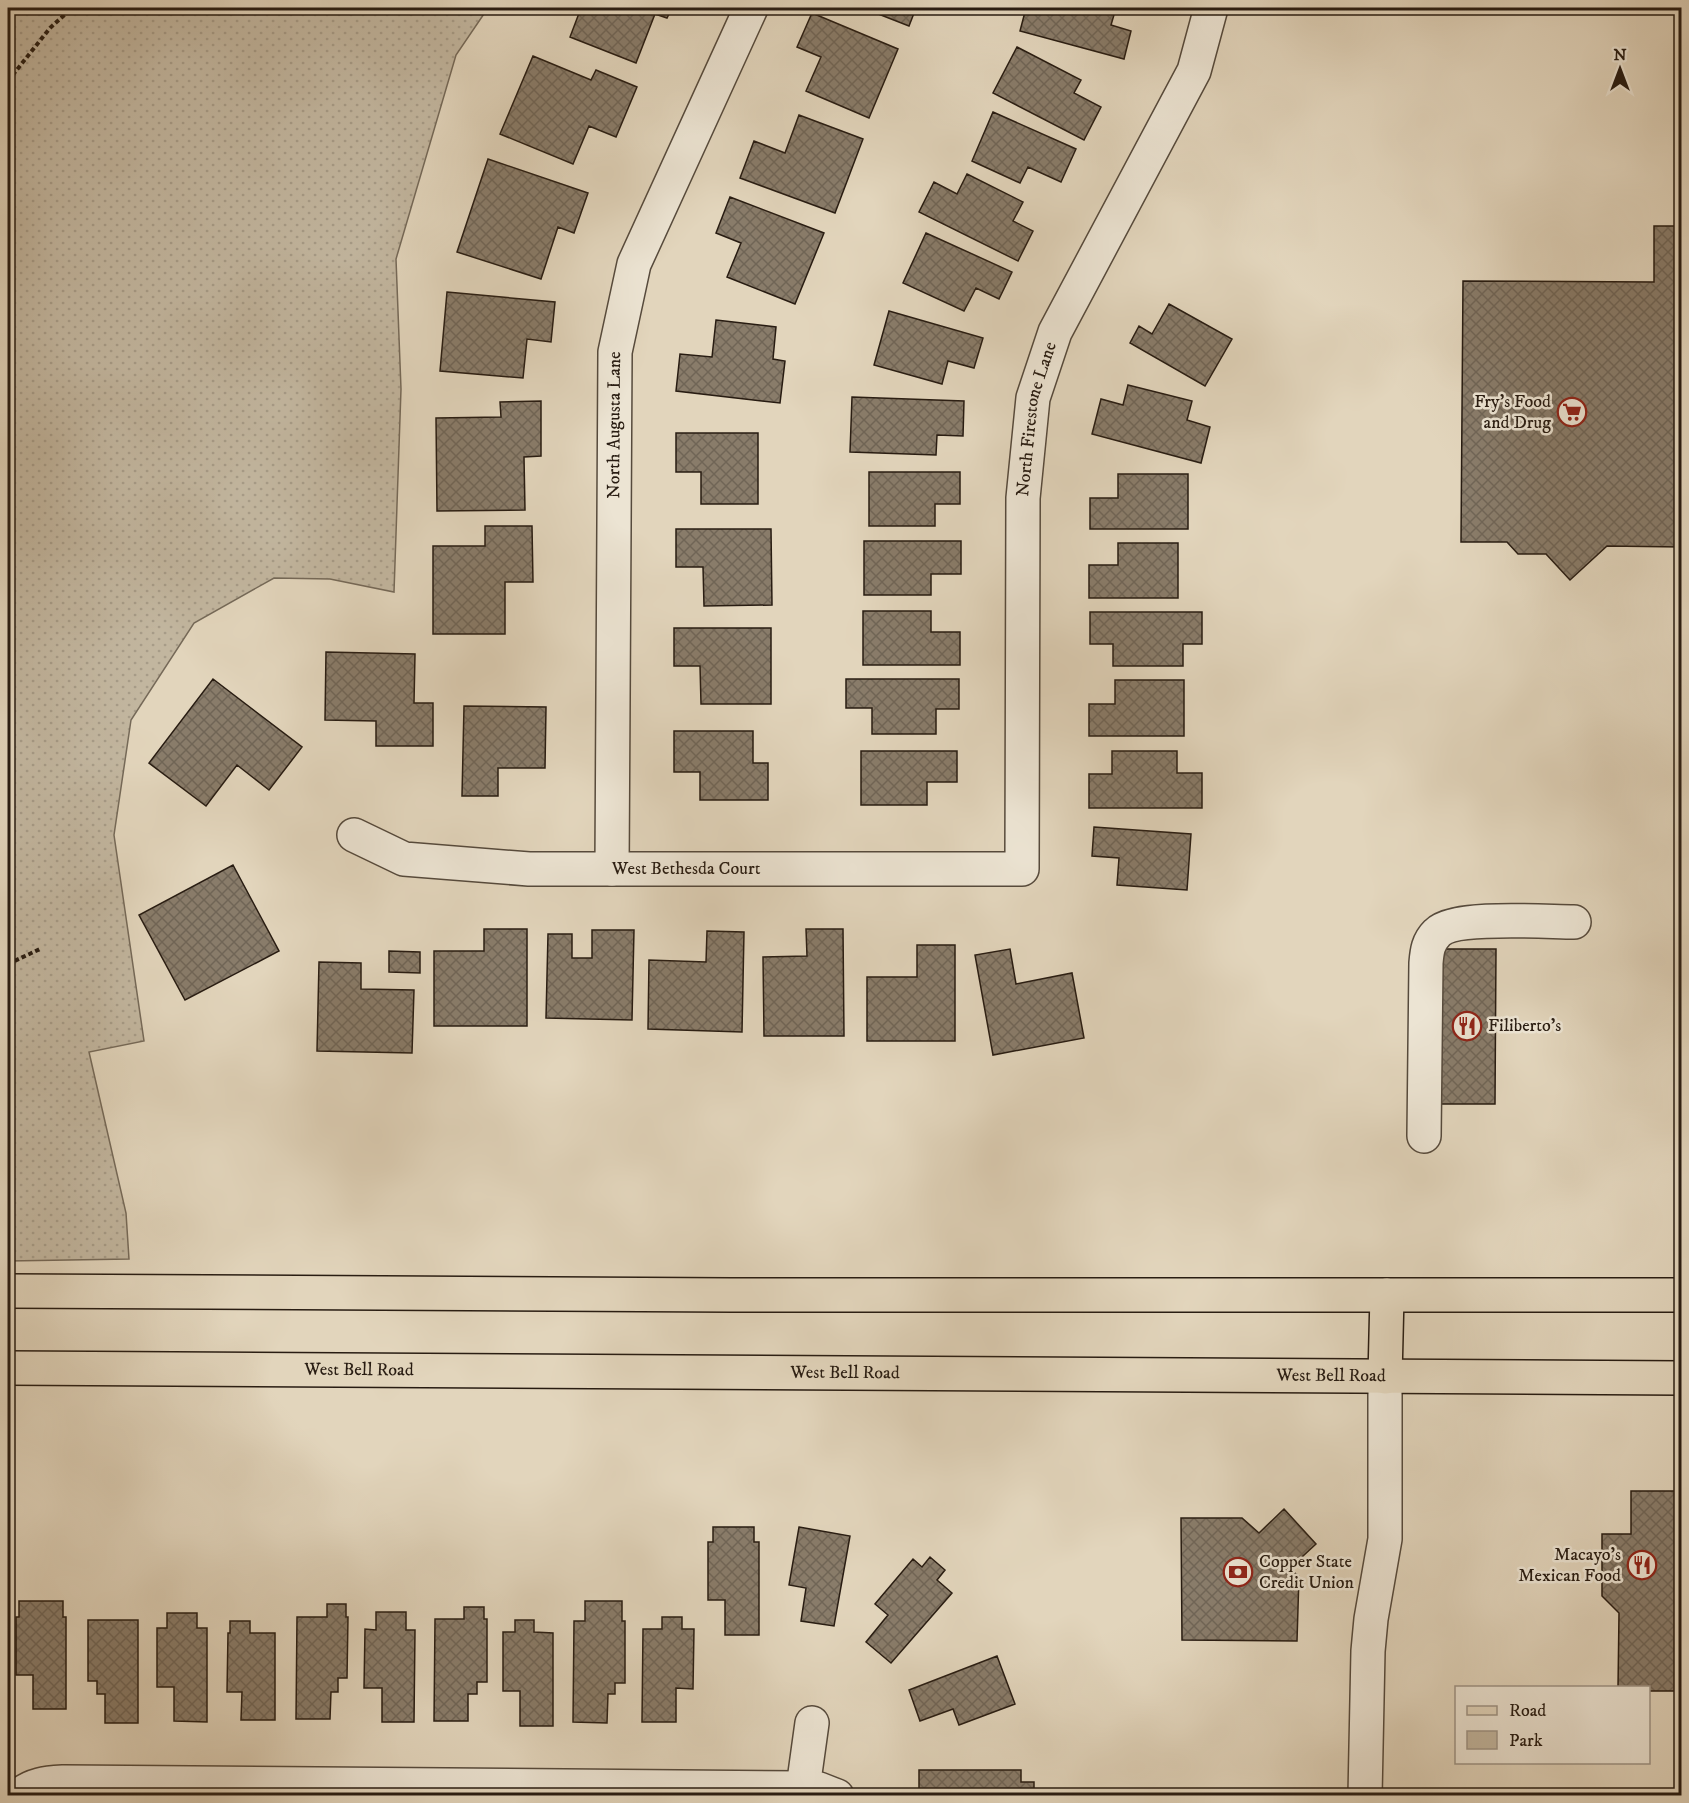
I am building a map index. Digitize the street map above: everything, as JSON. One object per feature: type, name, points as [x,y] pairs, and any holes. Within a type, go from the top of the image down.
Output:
[{"type":"main road","points":[[8,1291],[731,1295],[1682,1295]]},
{"type":"main road","points":[[1385,1377],[1387,1295]]},
{"type":"main road","name":"West Bell Road","points":[[8,1368],[1682,1378]]},
{"type":"street","name":"North Augusta Lane","points":[[612,869],[615,352],[634,264],[751,8]]},
{"type":"street","name":"North Firestone Lane","points":[[1022,869],[1023,498],[1033,398],[1055,332],[1194,71],[1211,8]]},
{"type":"street","name":"West Bethesda Court","points":[[354,835],[404,859],[529,869],[1022,869]]},
{"type":"street","points":[[1424,1136],[1427,946],[1438,932],[1449,925],[1470,921],[1574,922]]},
{"type":"street","points":[[1365,1796],[1368,1651],[1386,1528],[1385,1377]]},
{"type":"street","points":[[803,1788],[812,1723]]},
{"type":"street","points":[[23,1792],[44,1783],[63,1782],[803,1788],[819,1789],[837,1796]]},
{"type":"path","points":[[8,81],[50,28],[72,8]]},
{"type":"path","points":[[8,964],[40,949]]},
{"type":"green space","points":[[8,8],[488,8],[456,55],[396,259],[401,389],[394,592],[330,579],[274,578],[194,623],[131,720],[114,835],[144,1041],[89,1052],[126,1213],[129,1259],[8,1261]]},
{"type":"building","points":[[581,8],[672,8],[667,18],[655,14],[636,63],[570,37]]},
{"type":"building","points":[[863,8],[916,8],[909,26]]},
{"type":"building","points":[[1026,8],[1116,8],[1111,25],[1131,31],[1124,59],[1020,31]]},
{"type":"building","points":[[812,13],[898,49],[869,118],[806,91],[821,57],[797,47]]},
{"type":"building","points":[[1017,47],[1081,80],[1074,93],[1101,107],[1084,140],[993,93]]},
{"type":"building","points":[[533,56],[591,80],[596,70],[637,87],[616,137],[589,126],[573,164],[500,134]]},
{"type":"building","points":[[993,112],[1076,149],[1061,182],[1028,167],[1020,183],[972,161]]},
{"type":"building","points":[[799,115],[863,139],[835,213],[740,178],[754,141],[785,153]]},
{"type":"building","points":[[488,159],[588,193],[574,233],[558,227],[541,279],[457,252]]},
{"type":"building","points":[[967,174],[1023,202],[1013,221],[1033,231],[1018,261],[919,212],[934,182],[957,194]]},
{"type":"building","points":[[730,197],[824,233],[795,304],[727,277],[741,243],[716,233]]},
{"type":"building","name":"Fry's Food and Drug","points":[[1654,226],[1682,226],[1682,547],[1607,546],[1570,580],[1546,554],[1518,554],[1507,542],[1461,542],[1463,281],[1654,282]]},
{"type":"building","points":[[926,233],[1012,272],[999,299],[976,288],[964,311],[903,283]]},
{"type":"building","points":[[447,292],[555,302],[551,342],[527,339],[523,378],[440,371]]},
{"type":"building","points":[[1169,304],[1232,339],[1205,386],[1130,343],[1139,326],[1152,334]]},
{"type":"building","points":[[889,311],[983,338],[974,368],[948,361],[942,384],[874,365]]},
{"type":"building","points":[[716,320],[776,327],[773,359],[785,361],[780,403],[676,391],[680,354],[712,357]]},
{"type":"building","points":[[1128,385],[1192,401],[1187,420],[1210,427],[1201,463],[1092,434],[1101,399],[1123,405]]},
{"type":"building","points":[[852,397],[964,401],[963,436],[937,435],[936,455],[850,452]]},
{"type":"building","points":[[541,401],[541,456],[524,457],[525,510],[437,511],[436,418],[501,417],[500,402]]},
{"type":"building","points":[[676,433],[758,433],[758,504],[701,504],[701,472],[676,472]]},
{"type":"building","points":[[869,472],[960,472],[960,504],[935,504],[935,526],[869,526]]},
{"type":"building","points":[[1118,474],[1188,474],[1188,529],[1090,529],[1090,498],[1118,498]]},
{"type":"building","points":[[485,526],[532,526],[533,582],[505,582],[505,634],[433,634],[433,546],[485,546]]},
{"type":"building","points":[[676,529],[771,529],[772,605],[704,606],[703,567],[676,567]]},
{"type":"building","points":[[864,541],[961,541],[961,574],[931,574],[931,595],[864,595]]},
{"type":"building","points":[[1118,543],[1178,543],[1178,598],[1089,598],[1089,565],[1118,565]]},
{"type":"building","points":[[863,611],[931,611],[931,632],[960,632],[960,665],[863,665]]},
{"type":"building","points":[[1090,612],[1202,612],[1202,644],[1183,644],[1183,666],[1113,666],[1113,644],[1090,644]]},
{"type":"building","points":[[674,628],[771,628],[771,704],[701,704],[700,666],[674,666]]},
{"type":"building","points":[[326,652],[415,654],[414,703],[433,703],[433,746],[376,746],[376,721],[325,720]]},
{"type":"building","points":[[213,679],[302,747],[269,790],[237,765],[206,806],[149,763]]},
{"type":"building","points":[[846,679],[959,679],[959,709],[936,709],[936,734],[872,734],[872,708],[846,708]]},
{"type":"building","points":[[1115,680],[1184,680],[1184,736],[1089,736],[1089,704],[1115,704]]},
{"type":"building","points":[[464,706],[546,707],[545,768],[498,768],[498,796],[462,796]]},
{"type":"building","points":[[674,731],[753,731],[753,763],[768,763],[768,800],[700,800],[700,772],[674,772]]},
{"type":"building","points":[[861,751],[957,751],[957,782],[927,782],[927,805],[861,805]]},
{"type":"building","points":[[1112,751],[1177,751],[1177,773],[1202,773],[1202,808],[1089,808],[1089,774],[1112,774]]},
{"type":"building","points":[[1094,827],[1191,834],[1187,890],[1117,885],[1119,858],[1092,856]]},
{"type":"building","points":[[233,865],[279,951],[185,1000],[139,915]]},
{"type":"building","points":[[484,929],[527,929],[527,1026],[434,1026],[434,951],[484,951]]},
{"type":"building","points":[[806,929],[843,929],[844,1036],[764,1036],[763,957],[807,956]]},
{"type":"building","points":[[592,930],[634,930],[632,1020],[546,1018],[548,934],[572,934],[572,958],[592,958]]},
{"type":"building","points":[[707,931],[744,932],[742,1032],[648,1029],[649,960],[706,962]]},
{"type":"building","points":[[917,945],[955,945],[955,1041],[867,1041],[867,977],[917,977]]},
{"type":"building","points":[[1010,949],[1016,984],[1072,973],[1084,1038],[993,1055],[975,955]]},
{"type":"building","name":"Filiberto's","points":[[1439,949],[1496,949],[1495,1104],[1438,1104]]},
{"type":"building","points":[[389,951],[420,952],[420,973],[389,972]]},
{"type":"building","points":[[319,962],[361,963],[361,989],[414,990],[412,1053],[317,1051]]},
{"type":"building","name":"Macayo's Mexican Food","points":[[1631,1491],[1682,1491],[1682,1691],[1650,1691],[1650,1686],[1618,1686],[1619,1613],[1602,1596],[1602,1534],[1631,1534]]},
{"type":"building","name":"Copper State Credit Union","points":[[1284,1509],[1316,1544],[1289,1569],[1299,1576],[1297,1641],[1182,1640],[1181,1518],[1242,1518],[1259,1533]]},
{"type":"building","points":[[713,1527],[754,1527],[754,1542],[759,1542],[759,1635],[725,1635],[725,1600],[708,1600],[708,1542],[713,1542]]},
{"type":"building","points":[[799,1527],[850,1536],[834,1626],[801,1621],[806,1588],[789,1585]]},
{"type":"building","points":[[930,1557],[945,1570],[937,1580],[952,1593],[891,1663],[866,1642],[888,1615],[875,1604],[913,1559],[922,1567]]},
{"type":"building","points":[[19,1601],[63,1601],[63,1617],[66,1617],[66,1709],[33,1709],[33,1675],[16,1675],[16,1617],[19,1617]]},
{"type":"building","points":[[585,1601],[622,1601],[622,1621],[625,1621],[625,1683],[615,1683],[615,1694],[608,1694],[607,1723],[573,1722],[574,1621],[585,1621]]},
{"type":"building","points":[[327,1604],[346,1604],[346,1617],[348,1617],[347,1678],[338,1678],[338,1692],[331,1692],[330,1719],[296,1719],[297,1617],[327,1617]]},
{"type":"building","points":[[464,1607],[484,1607],[484,1619],[487,1619],[487,1682],[477,1682],[477,1694],[468,1694],[468,1721],[434,1721],[435,1619],[464,1619]]},
{"type":"building","points":[[376,1612],[406,1612],[406,1630],[415,1630],[414,1722],[382,1722],[382,1688],[364,1688],[365,1629],[376,1630]]},
{"type":"building","points":[[167,1613],[197,1613],[197,1628],[207,1628],[207,1722],[174,1721],[174,1687],[157,1687],[157,1628],[167,1628]]},
{"type":"building","points":[[662,1617],[682,1617],[682,1629],[694,1629],[693,1689],[676,1688],[676,1722],[642,1722],[643,1629],[662,1629]]},
{"type":"building","points":[[88,1620],[138,1620],[138,1723],[105,1723],[105,1694],[97,1694],[97,1681],[88,1681]]},
{"type":"building","points":[[515,1620],[534,1620],[534,1632],[553,1633],[553,1726],[520,1726],[520,1691],[503,1691],[503,1632],[515,1632]]},
{"type":"building","points":[[230,1621],[250,1621],[250,1633],[275,1633],[275,1720],[241,1720],[242,1692],[227,1692]]},
{"type":"building","points":[[997,1656],[1015,1704],[959,1725],[953,1709],[920,1721],[909,1690]]},
{"type":"building","points":[[919,1770],[1021,1770],[1021,1782],[1034,1782],[1034,1796],[919,1796]]},
{"type":"place","name":"Fry's Food and Drug","points":[[1572,412]]},
{"type":"place","name":"Filiberto's","points":[[1467,1026]]},
{"type":"place","name":"Macayo's Mexican Food","points":[[1642,1565]]},
{"type":"place","name":"Copper State Credit Union","points":[[1238,1572]]}]
